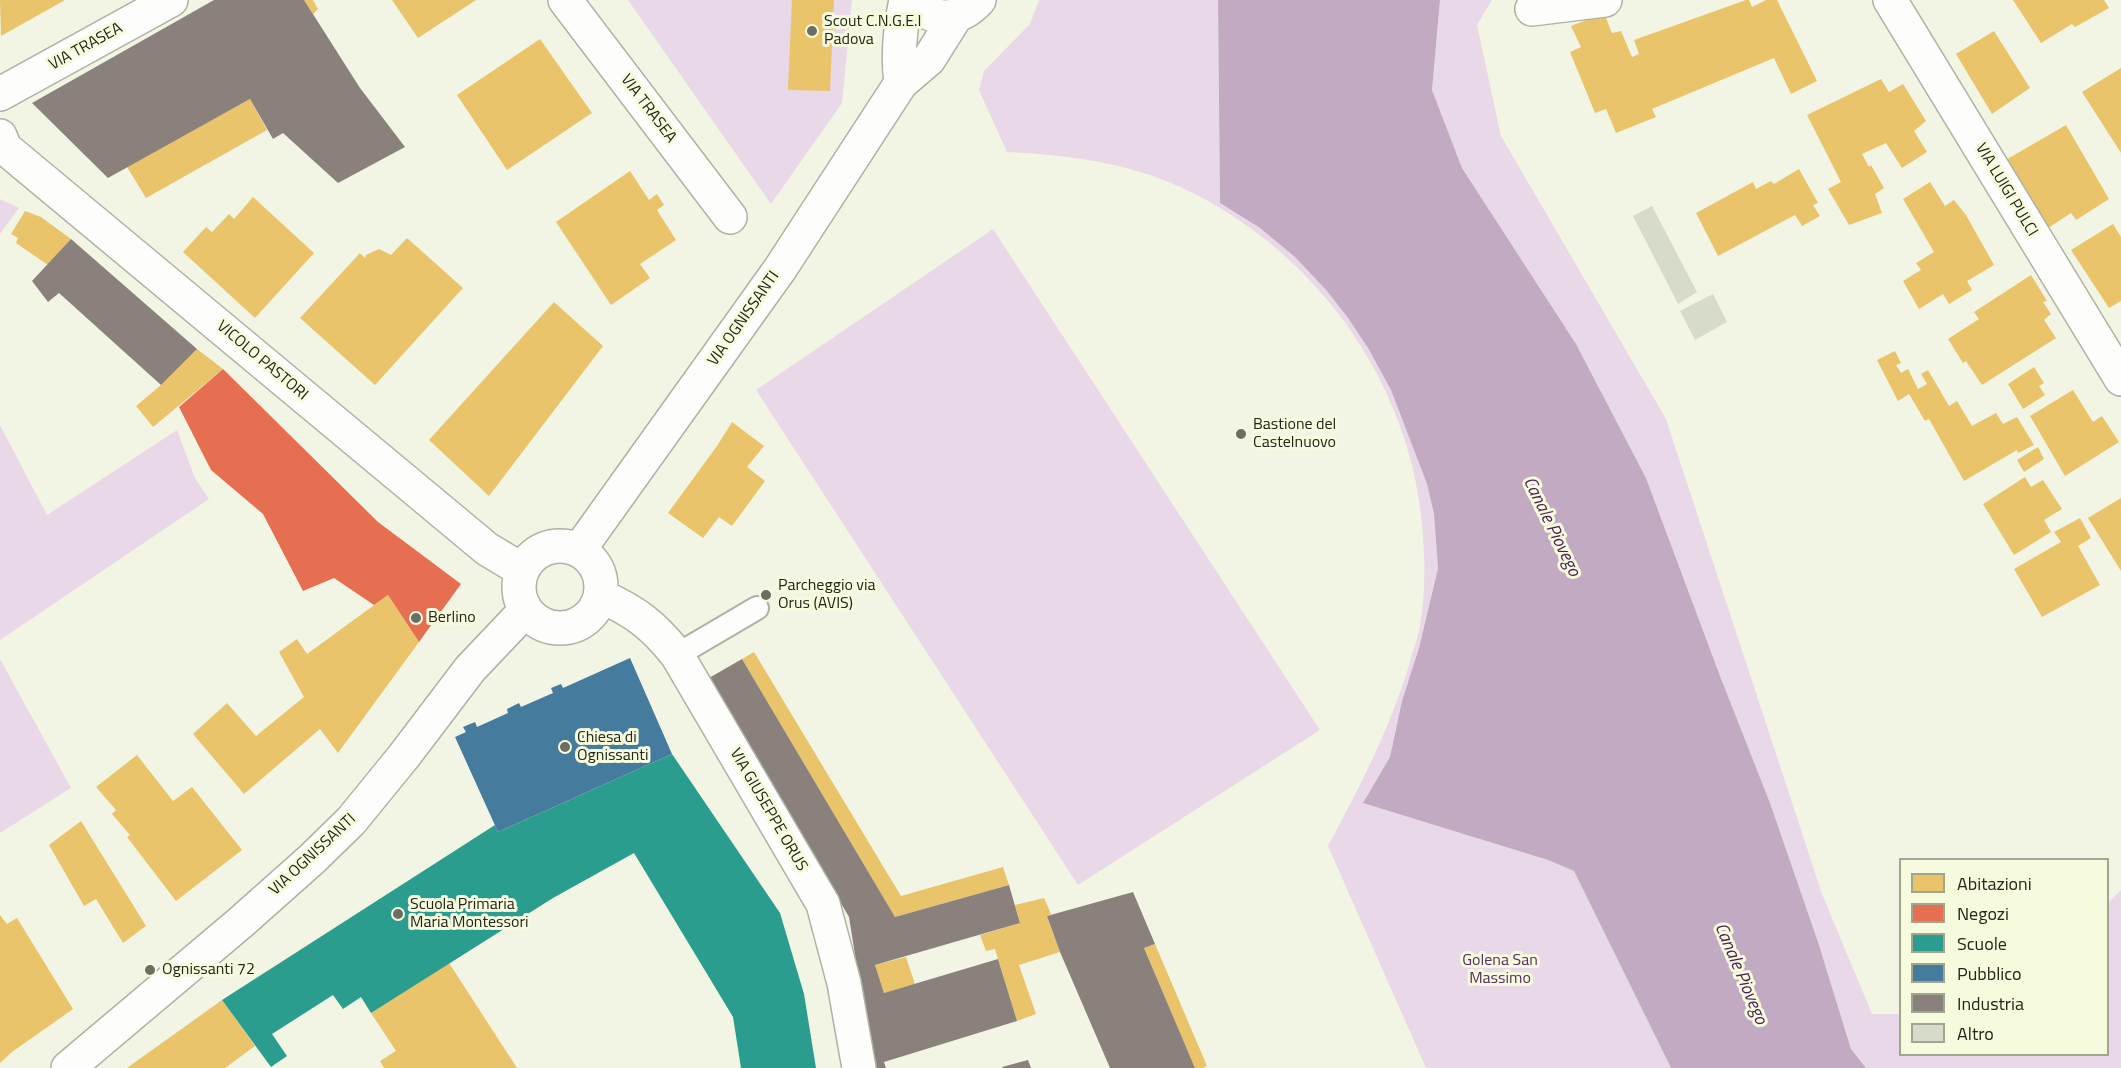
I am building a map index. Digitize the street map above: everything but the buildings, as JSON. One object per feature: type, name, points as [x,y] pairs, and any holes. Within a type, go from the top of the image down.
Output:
[{"type":"street","name":"VIA TRASEA","points":[[0,94],[171,0]]},
{"type":"street","name":"VIA TRASEA","points":[[565,0],[730,217]]},
{"type":"street","points":[[901,83],[898,59],[900,28],[906,0]]},
{"type":"street","points":[[914,0],[932,15],[941,17],[968,8]]},
{"type":"street","points":[[1532,9],[1605,0]]},
{"type":"street","name":"VIA LUIGI PULCI","points":[[1890,0],[2121,379]]},
{"type":"street","name":"VIA OGNISSANTI","points":[[579,550],[773,278],[901,83],[929,59],[968,8]]},
{"type":"street","name":"VICOLO PASTORI","points":[[2,145],[487,549],[522,570]]},
{"type":"street","points":[[566,545],[579,550],[590,558],[598,569],[602,583],[601,596],[589,618],[568,629],[543,626],[525,611],[518,591],[522,570],[534,554],[552,546],[566,545]]},
{"type":"street","name":"VIA GIUSEPPE ORUS","points":[[601,596],[620,604],[657,630],[677,655],[823,904],[844,983],[859,1068]]},
{"type":"street","name":"VIA OGNISSANTI","points":[[68,1068],[248,915],[351,821],[381,787],[470,669],[525,611]]},
{"type":"lane","points":[[677,655],[757,608]]},
{"type":"green space","points":[[628,0],[852,0],[842,103],[771,204]]},
{"type":"green space","name":"Golena San Massimo","points":[[1039,0],[1218,0],[1220,203],[1260,228],[1295,257],[1327,291],[1348,318],[1391,390],[1427,484],[1434,514],[1438,567],[1419,648],[1402,701],[1390,757],[1364,803],[1548,860],[1574,871],[1671,1068],[1426,1068],[1328,846],[1384,733],[1402,686],[1419,630],[1424,590],[1424,554],[1418,496],[1405,439],[1383,386],[1354,336],[1319,290],[1278,250],[1231,215],[1180,187],[1138,171],[1095,161],[1007,152],[979,90],[984,71],[1030,24]]},
{"type":"green space","points":[[1440,0],[1492,0],[1477,25],[1501,136],[1666,419],[1822,894],[1872,1014],[1899,1014],[1899,1056],[2109,1056],[2109,902],[2121,890],[2121,1068],[1866,1068],[1851,1049],[1818,942],[1770,803],[1646,478],[1576,344],[1462,168],[1432,90]]},
{"type":"green space","points":[[0,199],[19,208],[0,234]]},
{"type":"green space","points":[[993,229],[1320,730],[1078,885],[756,390]]},
{"type":"green space","points":[[0,425],[47,515],[177,430],[195,478],[209,499],[0,640]]},
{"type":"green space","points":[[0,659],[71,788],[0,833]]},
{"type":"water","name":"Canale Piovego","points":[[1218,0],[1440,0],[1432,90],[1462,168],[1576,344],[1646,478],[1770,803],[1818,942],[1851,1049],[1866,1068],[1671,1068],[1574,871],[1548,860],[1363,803],[1390,757],[1402,701],[1419,648],[1438,568],[1434,514],[1427,484],[1391,390],[1348,318],[1327,291],[1295,257],[1260,228],[1220,203]]},
{"type":"place","name":"Scout C.N.G.E.I Padova","points":[[812,31]]},
{"type":"place","name":"Bastione del Castelnuovo","points":[[1241,434]]},
{"type":"place","name":"Parcheggio via Orus (AVIS)","points":[[766,595]]},
{"type":"place","name":"Berlino","points":[[416,618]]},
{"type":"place","name":"Chiesa di Ognissanti","points":[[565,747]]},
{"type":"place","name":"Scuola Primaria Maria Montessori","points":[[398,914]]},
{"type":"place","name":"Ognissanti 72","points":[[150,970]]}]
